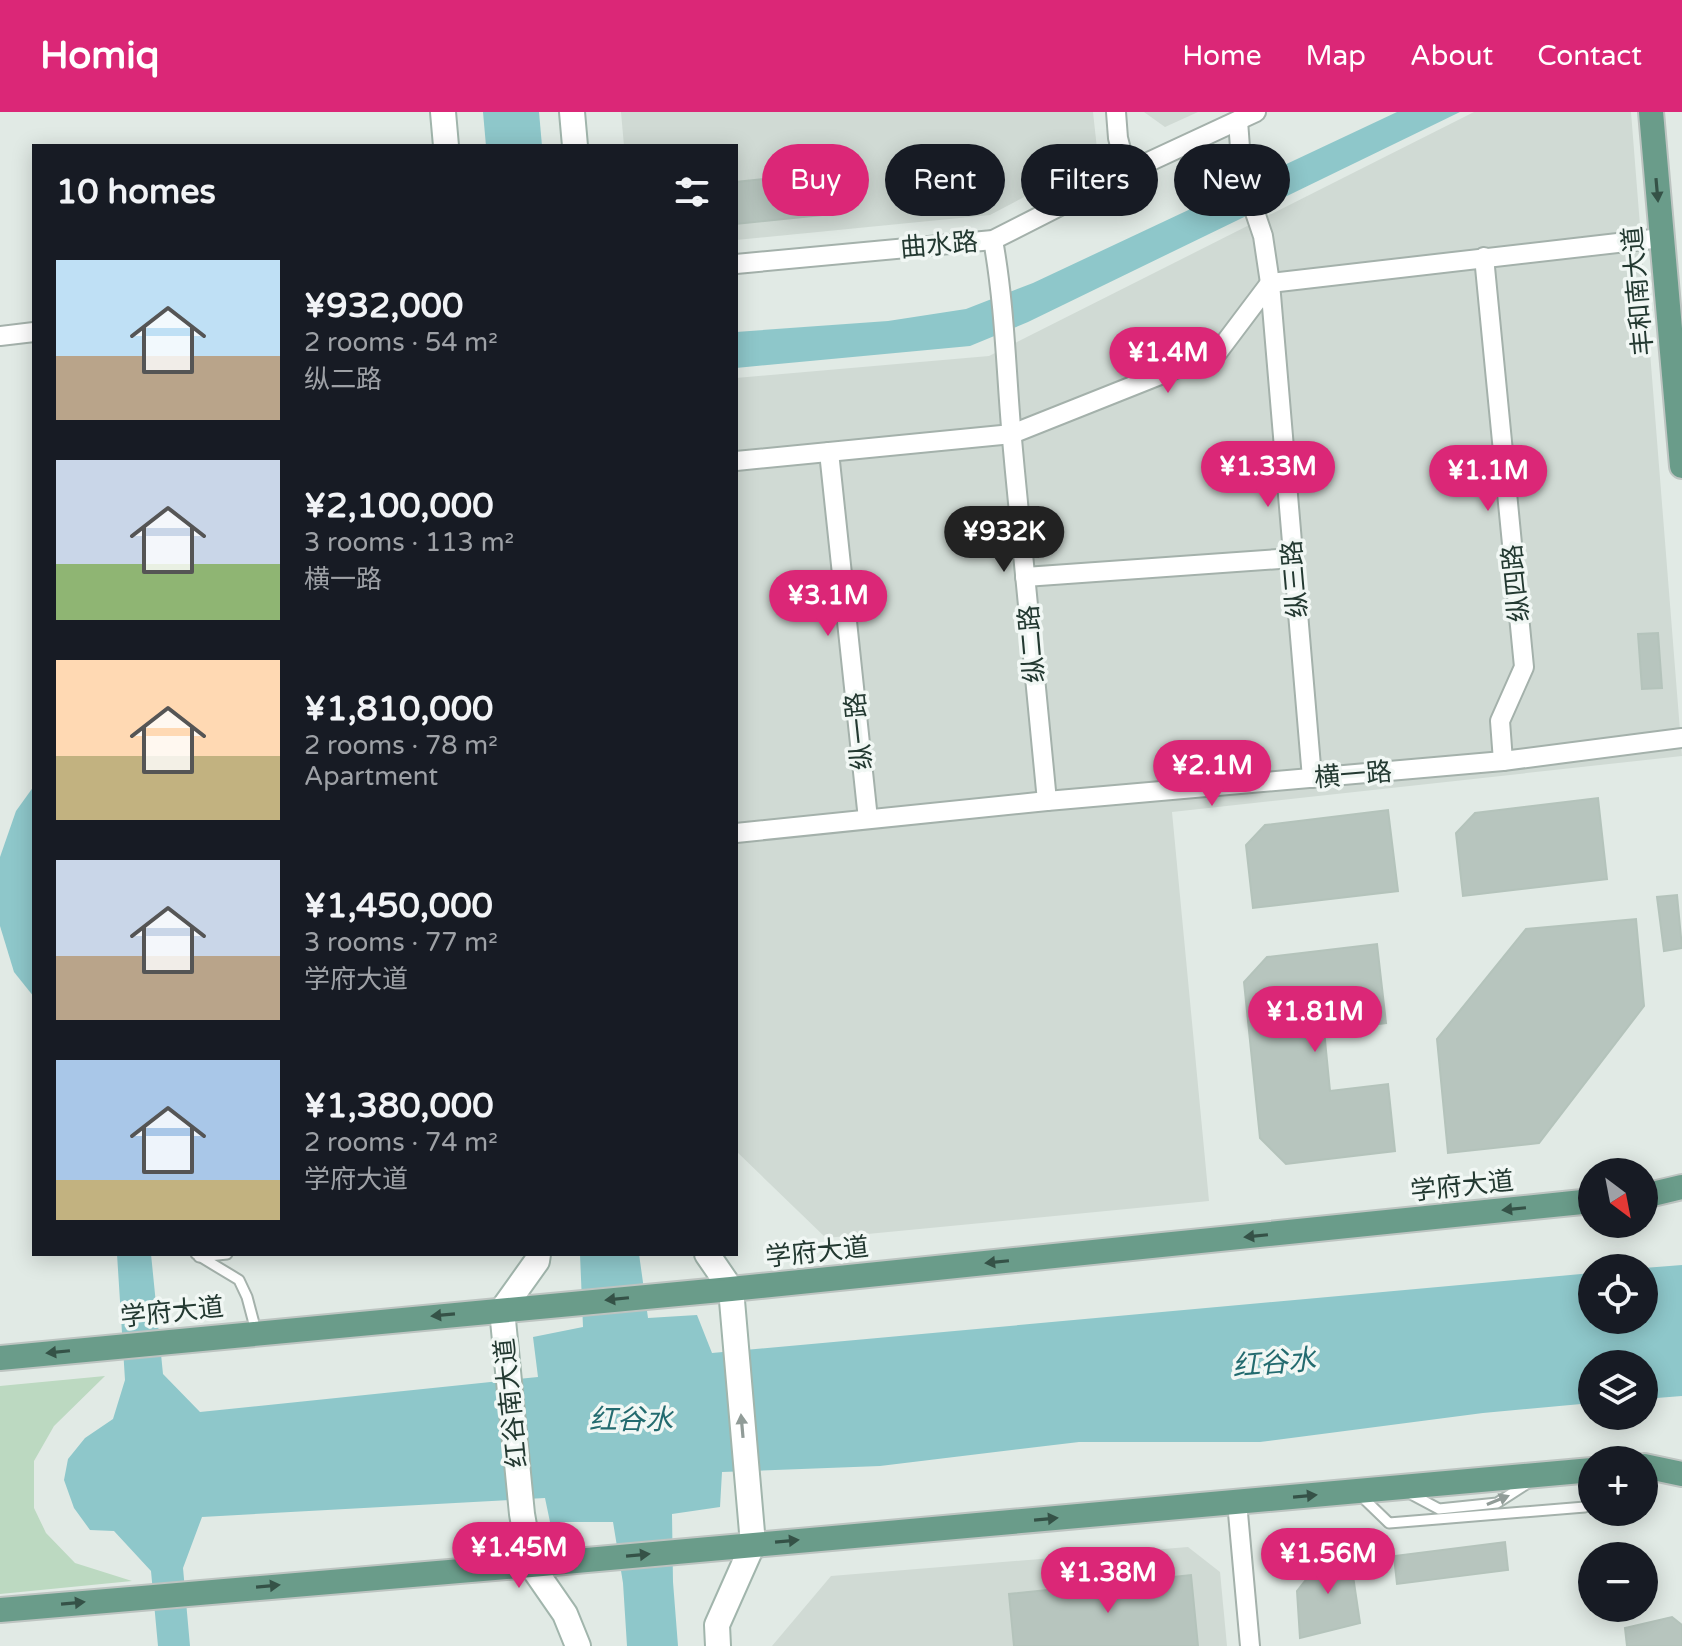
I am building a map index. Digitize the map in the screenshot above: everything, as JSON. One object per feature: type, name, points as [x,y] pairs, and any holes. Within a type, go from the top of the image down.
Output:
[{"type":"main road","points":[[443,112],[446,144]]},
{"type":"main road","points":[[572,112],[575,144]]},
{"type":"main road","name":"丰和南大道","points":[[1651,112],[1682,466]]},
{"type":"main road","points":[[1658,1194],[1682,1190]]},
{"type":"main road","name":"学府大道","points":[[0,1358],[731,1289],[1578,1202]]},
{"type":"main road","name":"红谷南大道","points":[[538,1256],[502,1310],[522,1514],[531,1565],[565,1614],[578,1646]]},
{"type":"main road","points":[[708,1256],[731,1289],[753,1544],[717,1625],[718,1646]]},
{"type":"main road","points":[[1658,1464],[1682,1461]]},
{"type":"main road","points":[[1658,1468],[1682,1474]]},
{"type":"main road","points":[[0,1610],[1578,1471]]},
{"type":"street","points":[[1116,112],[1120,144]]},
{"type":"street","name":"曲水路","points":[[1158,158],[1256,112]]},
{"type":"street","name":"纵三路","points":[[1238,121],[1242,174],[1263,236],[1270,283],[1312,778]]},
{"type":"street","name":"曲水路","points":[[738,264],[993,240],[1040,216]]},
{"type":"street","points":[[738,461],[1012,434],[1218,352],[1270,283],[1661,238]]},
{"type":"street","name":"纵二路","points":[[993,240],[1007,343],[1012,434],[1047,801]]},
{"type":"street","name":"纵四路","points":[[1484,257],[1524,667],[1500,721],[1503,761]]},
{"type":"street","points":[[0,336],[32,332]]},
{"type":"street","name":"纵一路","points":[[829,452],[868,819]]},
{"type":"street","points":[[1025,577],[1293,558]]},
{"type":"street","name":"横一路","points":[[738,833],[1047,801],[1503,761],[1682,738]]},
{"type":"street","points":[[1237,1502],[1250,1646]]},
{"type":"lane","points":[[200,1256],[239,1280],[257,1332]]},
{"type":"lane","points":[[1357,1491],[1389,1523],[1578,1508]]},
{"type":"shaded area","points":[[621,112],[1093,112],[1096,144],[1021,144],[1021,199],[1005,207],[1005,144],[885,144],[885,216],[980,216],[738,240],[738,144],[624,144]]},
{"type":"shaded area","points":[[1144,112],[1198,112],[1165,127]]},
{"type":"shaded area","points":[[1474,112],[1631,112],[1682,756],[1172,812],[1209,1201],[826,1238],[738,1153],[738,378],[989,356],[1267,216],[1290,216],[1290,205]]},
{"type":"shaded area","points":[[1188,1547],[1220,1572],[1227,1646],[772,1646],[831,1576]]},
{"type":"green space","points":[[105,1376],[54,1426],[34,1461],[34,1508],[46,1533],[75,1563],[132,1581],[0,1594],[0,1386]]},
{"type":"water","points":[[483,112],[539,112],[542,144],[486,144]]},
{"type":"water","points":[[1397,112],[1460,112],[1290,195],[1290,162]]},
{"type":"water","points":[[1176,216],[1246,216],[1028,322],[970,346],[738,368],[738,332],[888,321],[966,309],[1033,283]]},
{"type":"water","points":[[32,789],[32,994],[14,972],[0,926],[0,857],[16,811]]},
{"type":"water","name":"红谷水","points":[[117,1256],[151,1256],[163,1374],[200,1412],[538,1377],[533,1337],[583,1327],[580,1256],[639,1256],[648,1318],[697,1315],[712,1353],[1578,1274],[1578,1334],[1658,1334],[1658,1267],[1682,1265],[1682,1396],[1658,1398],[1658,1350],[1578,1350],[1578,1404],[1483,1413],[1260,1442],[1079,1442],[880,1466],[722,1472],[720,1507],[672,1514],[678,1646],[627,1646],[623,1583],[613,1522],[550,1522],[545,1498],[202,1517],[183,1568],[190,1646],[158,1646],[151,1571],[114,1531],[90,1530],[74,1508],[64,1480],[68,1459],[85,1438],[113,1419],[125,1380]]},
{"type":"building","points":[[762,179],[762,216],[812,216],[738,224],[738,182]]},
{"type":"building","points":[[1658,633],[1662,688],[1642,689],[1638,634]]},
{"type":"building","points":[[1598,798],[1607,879],[1463,896],[1456,833],[1475,813]]},
{"type":"building","points":[[1388,810],[1398,891],[1253,908],[1246,845],[1265,825]]},
{"type":"building","points":[[1677,895],[1682,948],[1664,951],[1657,897]]},
{"type":"building","points":[[1636,919],[1644,1006],[1539,1143],[1448,1153],[1437,1039],[1526,929]]},
{"type":"building","points":[[1377,944],[1386,1023],[1324,1030],[1330,1091],[1388,1084],[1395,1151],[1286,1164],[1260,1138],[1244,982],[1267,957]]},
{"type":"building","points":[[1505,1542],[1508,1570],[1397,1584],[1394,1556]]},
{"type":"building","points":[[1349,1549],[1360,1623],[1300,1638],[1297,1591],[1328,1552]]},
{"type":"building","points":[[1191,1575],[1198,1646],[1014,1646],[1009,1594]]},
{"type":"building","points":[[1672,1617],[1682,1625],[1682,1646],[1627,1646],[1625,1628]]}]
